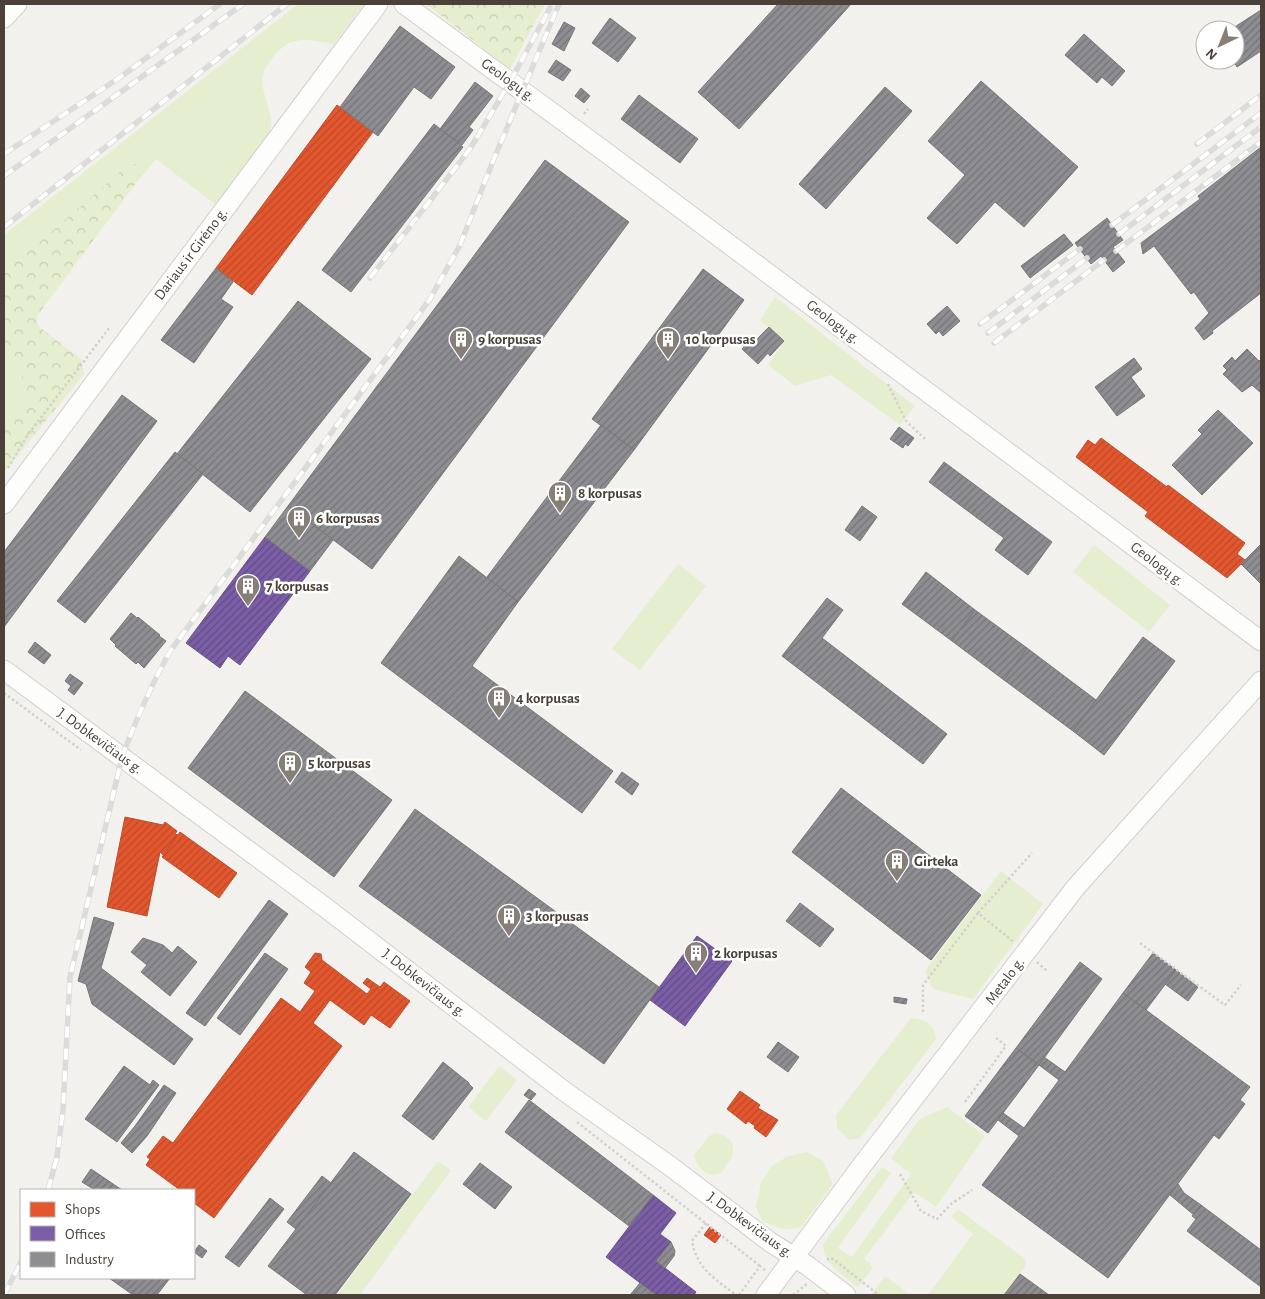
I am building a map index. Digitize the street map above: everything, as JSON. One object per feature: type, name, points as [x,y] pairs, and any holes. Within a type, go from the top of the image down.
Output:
[{"type":"street","points":[[4,18],[17,4]]},
{"type":"street","name":"Dariaus ir Girėno g.","points":[[4,504],[378,4]]},
{"type":"street","name":"Geologų g.","points":[[404,4],[630,170],[1261,641]]},
{"type":"street","name":"J. Dobkevičiaus g.","points":[[4,670],[312,897],[564,1091],[616,1126],[770,1242],[795,1257],[846,1295]]},
{"type":"street","name":"Metalo g.","points":[[766,1295],[860,1168],[1097,862],[1261,681]]},
{"type":"path","points":[[584,114],[588,109]]},
{"type":"path","points":[[8,468],[27,436],[110,327]]},
{"type":"path","points":[[886,380],[906,421],[925,439]]},
{"type":"path","points":[[4,693],[86,753]]},
{"type":"path","points":[[923,1012],[923,985],[978,913],[1032,853]]},
{"type":"path","points":[[978,913],[1026,952],[1047,972]]},
{"type":"path","points":[[1140,942],[1225,1005],[1241,985]]},
{"type":"path","points":[[965,1102],[1006,1046],[996,1038]]},
{"type":"path","points":[[577,1122],[760,1266]]},
{"type":"path","points":[[900,1174],[921,1211],[937,1219],[951,1204],[972,1190]]},
{"type":"path","points":[[706,1223],[692,1241],[694,1252],[700,1266],[736,1295]]},
{"type":"green space","points":[[298,4],[364,4],[334,44],[299,40],[278,51],[271,60],[262,80],[271,116],[269,133],[215,204],[156,159],[137,182],[141,172],[25,255],[14,262],[4,263],[4,235]]},
{"type":"green space","points":[[426,4],[545,4],[510,69]]},
{"type":"green space","points":[[129,164],[136,164],[141,172],[137,182],[37,316],[37,323],[42,329],[81,359],[84,374],[4,472],[4,413],[18,418],[24,416],[27,404],[19,361],[4,341],[4,263],[14,262],[25,255]]},
{"type":"green space","points":[[775,297],[915,406],[900,425],[831,375],[795,386],[768,365],[784,341],[760,320]]},
{"type":"green space","points":[[4,341],[19,361],[27,404],[24,416],[18,418],[4,413]]},
{"type":"green space","points":[[1094,545],[1170,605],[1149,632],[1073,572]]},
{"type":"green space","points":[[678,564],[706,586],[640,670],[612,649]]},
{"type":"green space","points":[[1001,871],[1043,904],[973,999],[933,989],[925,971]]},
{"type":"green space","points":[[911,1018],[928,1023],[933,1029],[936,1039],[860,1138],[849,1140],[837,1128],[836,1115]]},
{"type":"green space","points":[[499,1066],[517,1080],[486,1121],[468,1107]]},
{"type":"green space","points":[[947,1107],[985,1136],[936,1207],[914,1192],[864,1259],[871,1264],[872,1269],[858,1287],[830,1264],[824,1252],[823,1244],[882,1167],[891,1173],[838,1248],[852,1257],[911,1174],[891,1158],[920,1119]]},
{"type":"green space","points":[[715,1133],[730,1140],[733,1154],[720,1173],[711,1174],[700,1167],[694,1155],[709,1136]]},
{"type":"green space","points":[[807,1152],[823,1161],[833,1184],[801,1227],[781,1228],[762,1221],[756,1207],[761,1183],[771,1167],[788,1156]]},
{"type":"green space","points":[[438,1161],[451,1170],[360,1295],[337,1295]]},
{"type":"green space","points":[[958,1209],[1024,1258],[1025,1267],[1003,1295],[928,1295],[973,1234],[951,1217]]},
{"type":"green space","points":[[885,1276],[911,1295],[871,1295]]},
{"type":"building: Shops","points":[[337,105],[373,132],[252,295],[216,268]]},
{"type":"building: Shops","points":[[1101,438],[1245,543],[1237,554],[1245,560],[1227,578],[1145,516],[1148,512],[1076,457],[1088,440],[1095,445]]},
{"type":"building: Shops","points":[[125,817],[163,825],[165,822],[177,831],[175,834],[178,835],[163,855],[160,852],[147,916],[107,907]]},
{"type":"building: Shops","points":[[180,832],[237,873],[219,898],[162,857]]},
{"type":"building: Shops","points":[[315,953],[321,954],[322,960],[367,994],[371,989],[363,983],[367,978],[380,987],[384,982],[410,1001],[390,1028],[371,1015],[364,1025],[330,1000],[313,1023],[342,1046],[214,1218],[195,1204],[195,1189],[179,1189],[146,1165],[150,1159],[147,1157],[163,1136],[173,1143],[281,998],[300,1012],[315,991],[304,983],[311,972],[305,967]]},
{"type":"building: Shops","points":[[740,1091],[760,1105],[758,1108],[778,1120],[766,1137],[754,1128],[755,1126],[748,1121],[746,1124],[727,1109]]},
{"type":"building: Shops","points":[[710,1227],[721,1235],[715,1243],[704,1235]]},
{"type":"building: Offices","name":"7 korpusas","points":[[265,537],[310,571],[240,665],[228,656],[220,668],[186,643]]},
{"type":"building: Offices","name":"2 korpusas","points":[[697,936],[732,961],[685,1026],[650,1000]]},
{"type":"building: Offices","points":[[653,1195],[676,1213],[660,1234],[671,1242],[656,1261],[696,1292],[694,1295],[656,1295],[606,1257]]},
{"type":"building: Industry","points":[[778,4],[851,4],[739,129],[698,92]]},
{"type":"building: Industry","points":[[1261,10],[1261,51],[1245,62],[1245,20]]},
{"type":"building: Industry","points":[[610,18],[636,38],[618,62],[592,43]]},
{"type":"building: Industry","points":[[564,22],[575,28],[564,51],[552,44]]},
{"type":"building: Industry","points":[[400,26],[455,67],[431,99],[414,87],[378,136],[340,107]]},
{"type":"building: Industry","points":[[1084,34],[1125,71],[1112,86],[1102,77],[1097,83],[1065,55]]},
{"type":"building: Industry","points":[[556,60],[571,70],[563,81],[548,72]]},
{"type":"building: Industry","points":[[981,81],[1078,167],[1024,227],[995,202],[957,244],[927,218],[965,175],[928,141]]},
{"type":"building: Industry","points":[[475,82],[493,96],[469,127],[473,130],[462,145],[440,129]]},
{"type":"building: Industry","points":[[885,87],[912,111],[826,209],[799,184]]},
{"type":"building: Industry","points":[[581,88],[590,96],[584,103],[575,96]]},
{"type":"building: Industry","points":[[639,95],[698,139],[680,163],[621,119]]},
{"type":"building: Industry","points":[[434,124],[463,147],[351,292],[322,270]]},
{"type":"building: Industry","points":[[1261,147],[1261,293],[1212,331],[1213,333],[1204,340],[1195,328],[1209,313],[1194,292],[1191,294],[1154,246],[1143,254],[1141,243],[1200,199],[1198,196]]},
{"type":"building: Industry","name":"9 korpusas","points":[[545,160],[629,222],[372,569],[288,506]]},
{"type":"building: Industry","points":[[1107,218],[1123,240],[1113,247],[1125,262],[1113,272],[1101,256],[1091,264],[1075,243]]},
{"type":"building: Industry","points":[[1064,234],[1073,245],[1030,278],[1021,266]]},
{"type":"building: Industry","points":[[216,268],[233,282],[221,299],[233,307],[194,363],[161,340]]},
{"type":"building: Industry","name":"10 korpusas","points":[[703,269],[744,300],[634,450],[592,419]]},
{"type":"building: Industry","points":[[298,301],[371,359],[250,512],[177,454]]},
{"type":"building: Industry","points":[[947,306],[960,321],[943,336],[939,331],[936,334],[927,324]]},
{"type":"building: Industry","points":[[769,327],[784,341],[770,356],[768,353],[758,364],[742,349],[752,338],[755,341]]},
{"type":"building: Industry","points":[[1247,349],[1259,361],[1261,359],[1261,393],[1252,385],[1242,392],[1223,374],[1227,370],[1223,366],[1232,357],[1235,361]]},
{"type":"building: Industry","points":[[1134,358],[1142,369],[1131,377],[1145,396],[1117,416],[1095,387]]},
{"type":"building: Industry","points":[[122,395],[157,421],[4,627],[4,552]]},
{"type":"building: Industry","points":[[1218,410],[1253,443],[1202,495],[1172,465],[1202,434],[1198,430]]},
{"type":"building: Industry","name":"8 korpusas","points":[[601,425],[634,450],[518,602],[487,577]]},
{"type":"building: Industry","points":[[899,427],[914,438],[908,446],[905,444],[903,448],[890,439]]},
{"type":"building: Industry","points":[[175,452],[203,474],[85,623],[57,601]]},
{"type":"building: Industry","points":[[944,462],[1052,542],[1028,575],[995,550],[1004,538],[929,482]]},
{"type":"building: Industry","name":"6 korpusas","points":[[288,506],[333,540],[310,571],[265,537]]},
{"type":"building: Industry","points":[[862,506],[877,517],[860,541],[845,530]]},
{"type":"building: Industry","points":[[1261,546],[1261,584],[1241,564]]},
{"type":"building: Industry","name":"4 korpusas","points":[[459,556],[518,602],[472,666],[613,771],[582,813],[381,663]]},
{"type":"building: Industry","points":[[926,572],[975,610],[952,641],[902,604]]},
{"type":"building: Industry","points":[[827,598],[843,610],[822,638],[947,734],[923,764],[782,656]]},
{"type":"building: Industry","points":[[975,610],[1027,648],[1004,680],[952,641]]},
{"type":"building: Industry","points":[[131,613],[166,641],[144,668],[138,662],[136,664],[115,646],[110,639]]},
{"type":"building: Industry","points":[[1143,637],[1175,661],[1104,755],[1073,731]]},
{"type":"building: Industry","points":[[35,642],[51,655],[44,664],[28,652]]},
{"type":"building: Industry","points":[[1027,648],[1096,700],[1073,731],[1004,680]]},
{"type":"building: Industry","points":[[70,674],[83,683],[74,695],[68,690],[71,686],[65,681]]},
{"type":"building: Industry","name":"5 korpusas","points":[[245,691],[392,800],[334,877],[188,768]]},
{"type":"building: Industry","points":[[622,772],[639,784],[632,795],[615,782]]},
{"type":"building: Industry","name":"Girteka","points":[[841,788],[981,895],[931,960],[792,852]]},
{"type":"building: Industry","name":"3 korpusas","points":[[415,809],[659,987],[604,1064],[359,886]]},
{"type":"building: Industry","points":[[269,900],[288,914],[205,1026],[186,1013]]},
{"type":"building: Industry","points":[[800,903],[834,929],[820,947],[786,921]]},
{"type":"building: Industry","points":[[94,917],[114,923],[101,968],[193,1039],[174,1065],[92,1004],[86,984],[78,981]]},
{"type":"building: Industry","points":[[143,938],[163,945],[172,953],[178,946],[197,962],[170,996],[141,972],[147,965],[131,952]]},
{"type":"building: Industry","points":[[265,953],[288,969],[240,1035],[217,1018]]},
{"type":"building: Industry","points":[[1153,953],[1176,970],[1146,1010],[1123,993]]},
{"type":"building: Industry","points":[[1080,962],[1102,979],[1039,1065],[1016,1048]]},
{"type":"building: Industry","points":[[1176,970],[1198,987],[1188,1001],[1165,984]]},
{"type":"building: Industry","points":[[1123,993],[1250,1087],[1240,1100],[1245,1104],[1219,1139],[1214,1135],[1108,1278],[982,1185],[1019,1136],[998,1120],[1003,1113],[1024,1128],[1059,1080],[1039,1065],[1044,1057],[1065,1072]]},
{"type":"building: Industry","points":[[894,997],[907,999],[906,1004],[894,1002]]},
{"type":"building: Industry","points":[[778,1042],[799,1057],[788,1072],[767,1057]]},
{"type":"building: Industry","points":[[1016,1048],[1039,1065],[988,1133],[965,1116]]},
{"type":"building: Industry","points":[[443,1062],[473,1088],[433,1140],[402,1116]]},
{"type":"building: Industry","points":[[124,1066],[150,1085],[153,1080],[159,1085],[117,1142],[85,1119]]},
{"type":"building: Industry","points":[[164,1085],[176,1093],[147,1136],[132,1153],[121,1143]]},
{"type":"building: Industry","points":[[529,1089],[536,1094],[531,1100],[524,1095]]},
{"type":"building: Industry","points":[[529,1100],[653,1195],[629,1226],[505,1132]]},
{"type":"building: Industry","points":[[354,1152],[411,1194],[335,1295],[307,1295],[268,1266]]},
{"type":"building: Industry","points":[[480,1163],[512,1187],[495,1209],[463,1184]]},
{"type":"building: Industry","points":[[91,1169],[121,1189],[93,1189],[82,1182]]},
{"type":"building: Industry","points":[[322,1176],[331,1183],[296,1229],[287,1222]]},
{"type":"building: Industry","points":[[1178,1184],[1184,1193],[1201,1205],[1194,1215],[1170,1195]]},
{"type":"building: Industry","points":[[270,1198],[284,1209],[239,1267],[225,1257]]},
{"type":"building: Industry","points":[[1201,1205],[1261,1250],[1261,1287],[1187,1231],[1196,1219],[1192,1216]]},
{"type":"building: Industry","points":[[671,1242],[675,1251],[674,1256],[665,1268],[656,1261]]},
{"type":"building: Industry","points":[[199,1245],[207,1251],[202,1258],[195,1251]]},
{"type":"building: Industry","points":[[1020,1274],[1049,1295],[1004,1295]]},
{"type":"building: Industry","points":[[110,1279],[169,1279],[157,1295],[133,1295]]},
{"type":"building: Industry","points":[[640,1283],[656,1295],[630,1295]]},
{"type":"railway","points":[[4,154],[119,78],[220,4]]},
{"type":"railway","points":[[4,176],[243,4]]},
{"type":"railway","points":[[4,227],[287,4]]},
{"type":"railway","points":[[48,1189],[57,1157],[63,1110],[70,977],[122,757],[139,716],[157,675],[171,650],[430,299],[460,245],[559,4]]},
{"type":"railway","points":[[370,278],[470,149],[510,82],[550,8]]},
{"type":"railway","points":[[1197,144],[1261,95]]},
{"type":"railway","points":[[1112,225],[1261,113]]},
{"type":"railway","points":[[1119,234],[1261,127]]},
{"type":"railway","points":[[1116,251],[1261,142]]},
{"type":"railway","points":[[980,324],[1080,249]]},
{"type":"railway","points":[[988,333],[1087,258]]},
{"type":"railway","points":[[994,343],[1104,260]]},
{"type":"railway","points":[[4,1295],[20,1264]]},
{"type":"place","name":"9 korpusas","points":[[461,360]]},
{"type":"place","name":"10 korpusas","points":[[668,360]]},
{"type":"place","name":"8 korpusas","points":[[560,514]]},
{"type":"place","name":"6 korpusas","points":[[299,539]]},
{"type":"place","name":"7 korpusas","points":[[248,607]]},
{"type":"place","name":"4 korpusas","points":[[499,719]]},
{"type":"place","name":"5 korpusas","points":[[290,784]]},
{"type":"place","name":"Girteka","points":[[897,882]]},
{"type":"place","name":"3 korpusas","points":[[509,937]]},
{"type":"place","name":"2 korpusas","points":[[696,974]]}]
